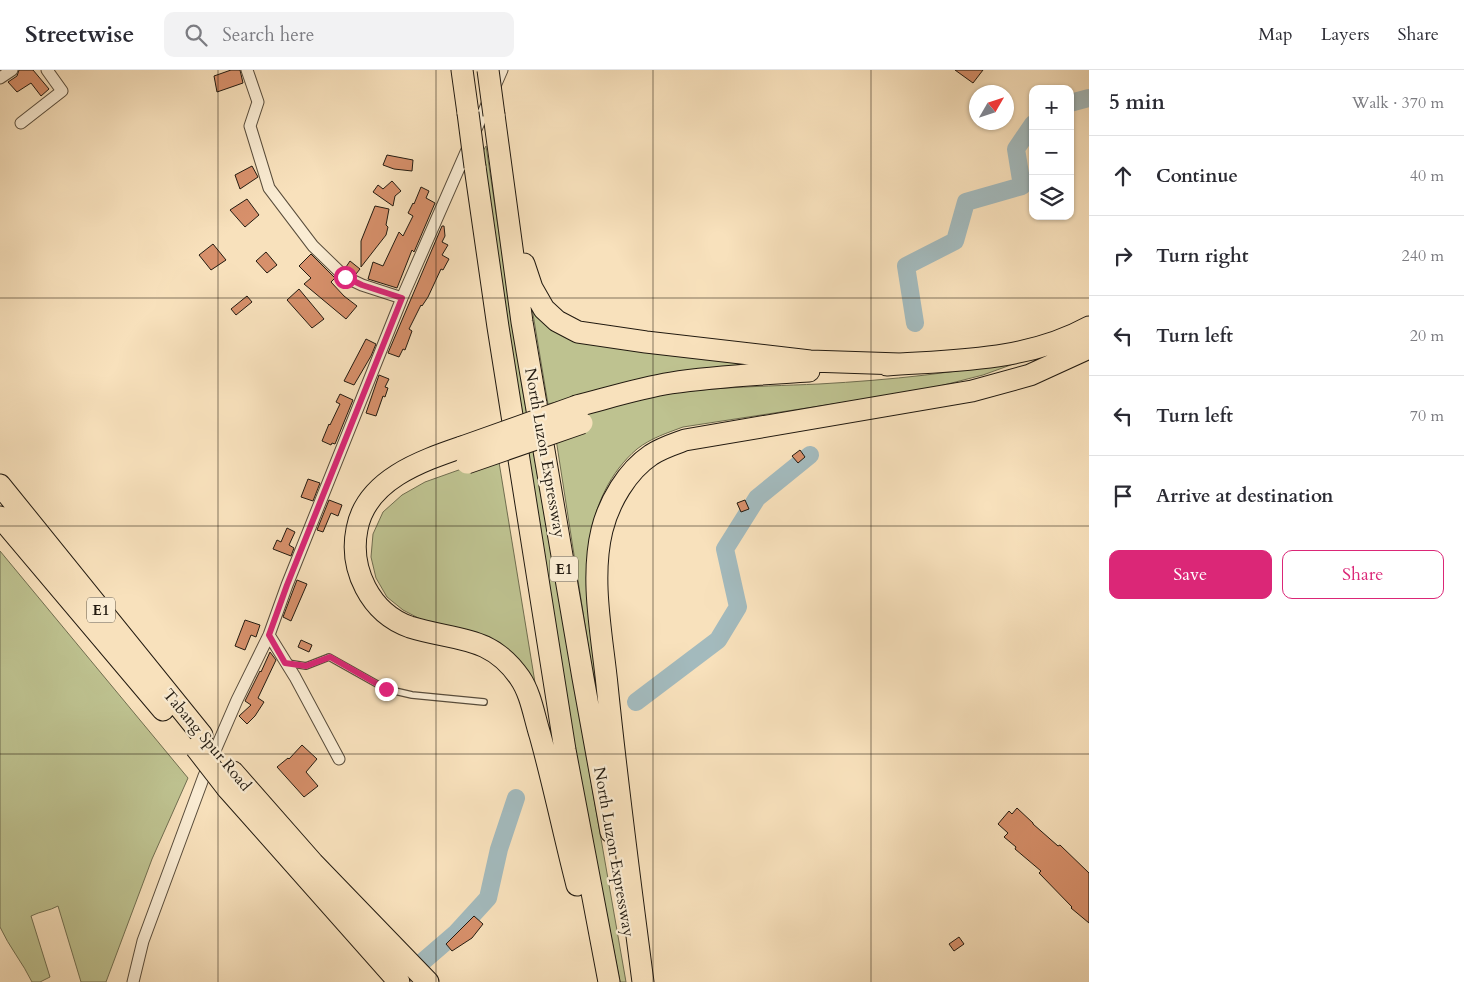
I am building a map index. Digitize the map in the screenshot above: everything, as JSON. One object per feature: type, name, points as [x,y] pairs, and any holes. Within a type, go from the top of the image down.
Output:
[{"type":"highway","name":"North Luzon Expressway","points":[[462,70],[498,327],[562,730],[609,982]]},
{"type":"highway","name":"North Luzon Expressway","points":[[488,70],[522,322],[583,678],[638,982]]},
{"type":"highway","points":[[500,155],[527,278],[544,309],[563,325],[588,334],[720,351],[810,361],[900,364]]},
{"type":"highway","points":[[602,982],[553,783],[530,700],[521,679],[505,661],[476,642],[409,626],[394,619],[373,599],[361,580],[355,539],[357,525],[366,505],[377,490],[411,467],[464,455],[580,415],[643,389],[704,379],[959,360],[1028,351],[1056,342],[1089,327]]},
{"type":"highway","points":[[643,982],[615,759],[598,599],[598,550],[602,529],[613,502],[625,482],[651,454],[685,440],[972,391],[1030,375],[1089,348]]},
{"type":"highway","name":"Tabang Spur Road","points":[[0,485],[199,742],[399,982]]},
{"type":"highway","name":"Tabang Spur Road","points":[[0,517],[199,742]]},
{"type":"highway","name":"Tabang Spur Road","points":[[230,780],[428,982]]},
{"type":"street","points":[[0,78],[12,70]]},
{"type":"street","points":[[21,123],[62,90],[47,70]]},
{"type":"street","points":[[247,70],[258,102],[250,126],[269,188],[313,246],[345,277],[362,285],[402,298]]},
{"type":"street","points":[[133,982],[143,941],[204,776],[237,700],[269,635],[287,585],[402,298],[502,70]]},
{"type":"street","points":[[269,635],[285,663],[296,677],[339,759]]},
{"type":"lane","points":[[285,663],[306,666],[330,657],[386,689],[412,695],[484,702]]},
{"type":"green space","points":[[486,146],[522,386],[626,982],[620,982],[569,721],[479,158]]},
{"type":"green space","points":[[532,308],[541,315],[779,366],[590,394],[548,404]]},
{"type":"green space","points":[[1030,358],[983,375],[924,390],[683,427],[642,445],[627,458],[605,490],[592,527],[590,540],[601,682],[594,683],[554,426],[610,405],[668,394],[718,389],[899,378],[951,372]]},
{"type":"green space","points":[[498,456],[538,701],[527,679],[403,610],[387,597],[376,578],[371,557],[373,534],[383,512],[402,495],[425,482]]},
{"type":"green space","points":[[0,551],[188,778],[152,859],[106,982],[81,982],[58,906],[31,916],[50,977],[40,982],[32,982],[0,927]]},
{"type":"building","points":[[19,70],[33,70],[49,89],[41,96],[31,83],[17,92],[8,82],[17,76]]},
{"type":"building","points":[[231,70],[240,70],[243,83],[217,92],[214,76]]},
{"type":"building","points":[[955,70],[983,70],[973,83]]},
{"type":"building","points":[[387,155],[413,160],[412,171],[394,169],[383,165]]},
{"type":"building","points":[[252,166],[258,177],[240,189],[235,175]]},
{"type":"building","points":[[392,181],[401,191],[395,196],[393,206],[373,192],[378,185],[383,189]]},
{"type":"building","points":[[421,187],[429,191],[426,198],[435,203],[414,252],[412,250],[397,288],[368,279],[373,262],[383,266],[399,232],[403,236],[413,216],[408,213]]},
{"type":"building","points":[[247,199],[259,215],[245,227],[230,210]]},
{"type":"building","points":[[375,206],[389,209],[386,225],[388,227],[386,235],[361,267],[361,241]]},
{"type":"building","points":[[442,226],[444,226],[445,236],[442,242],[448,245],[442,255],[449,259],[443,270],[441,269],[428,297],[421,305],[409,329],[412,331],[405,350],[403,349],[399,357],[388,353]]},
{"type":"building","points":[[213,244],[226,260],[211,270],[199,255]]},
{"type":"building","points":[[266,252],[277,265],[267,273],[256,261]]},
{"type":"building","points":[[311,254],[335,278],[331,282],[357,306],[346,319],[304,284],[311,278],[299,266]]},
{"type":"building","points":[[350,261],[360,269],[356,274],[346,267]]},
{"type":"building","points":[[299,289],[324,319],[312,328],[287,300]]},
{"type":"building","points":[[247,296],[252,302],[236,315],[231,309]]},
{"type":"building","points":[[366,339],[376,344],[354,385],[344,381]]},
{"type":"building","points":[[379,375],[389,379],[385,387],[388,388],[385,397],[383,396],[376,416],[366,413]]},
{"type":"building","points":[[340,394],[353,400],[335,444],[332,443],[331,445],[322,441],[340,404],[336,402]]},
{"type":"building","points":[[800,450],[805,457],[798,463],[792,456]]},
{"type":"building","points":[[308,479],[320,483],[313,501],[301,497]]},
{"type":"building","points":[[329,500],[342,505],[338,516],[331,513],[323,532],[317,530]]},
{"type":"building","points":[[745,500],[749,509],[741,512],[737,503]]},
{"type":"building","points":[[287,528],[295,532],[289,545],[294,548],[291,556],[273,549],[277,540],[281,542]]},
{"type":"building","points":[[297,580],[307,584],[291,621],[283,617]]},
{"type":"building","points":[[245,620],[260,625],[256,637],[251,635],[245,650],[235,646]]},
{"type":"building","points":[[301,640],[312,645],[309,652],[298,647]]},
{"type":"building","points":[[270,652],[276,660],[258,698],[264,702],[247,724],[239,716],[251,705],[245,701]]},
{"type":"building","points":[[302,745],[317,759],[306,772],[318,786],[304,797],[277,767],[289,759]]},
{"type":"building","points":[[1017,808],[1089,873],[1089,923],[1071,908],[1039,873],[1041,871],[1004,837],[1008,833],[998,824],[1009,811],[1012,814]]},
{"type":"building","points":[[474,916],[483,924],[472,938],[452,951],[446,944]]},
{"type":"building","points":[[959,937],[964,944],[954,951],[949,944]]},
{"type":"waterway","points":[[1074,102],[1089,98]]},
{"type":"waterway","points":[[915,323],[906,266],[955,241],[966,202],[1022,186],[1016,149],[1029,130]]},
{"type":"waterway","points":[[636,702],[718,640],[738,607],[725,549],[757,498],[810,455]]},
{"type":"waterway","points":[[420,964],[456,933],[488,898],[499,849],[516,798]]},
{"type":"route","points":[[345,277],[362,285],[402,298],[287,585],[269,635],[285,663],[306,666],[330,657],[386,689]]}]
